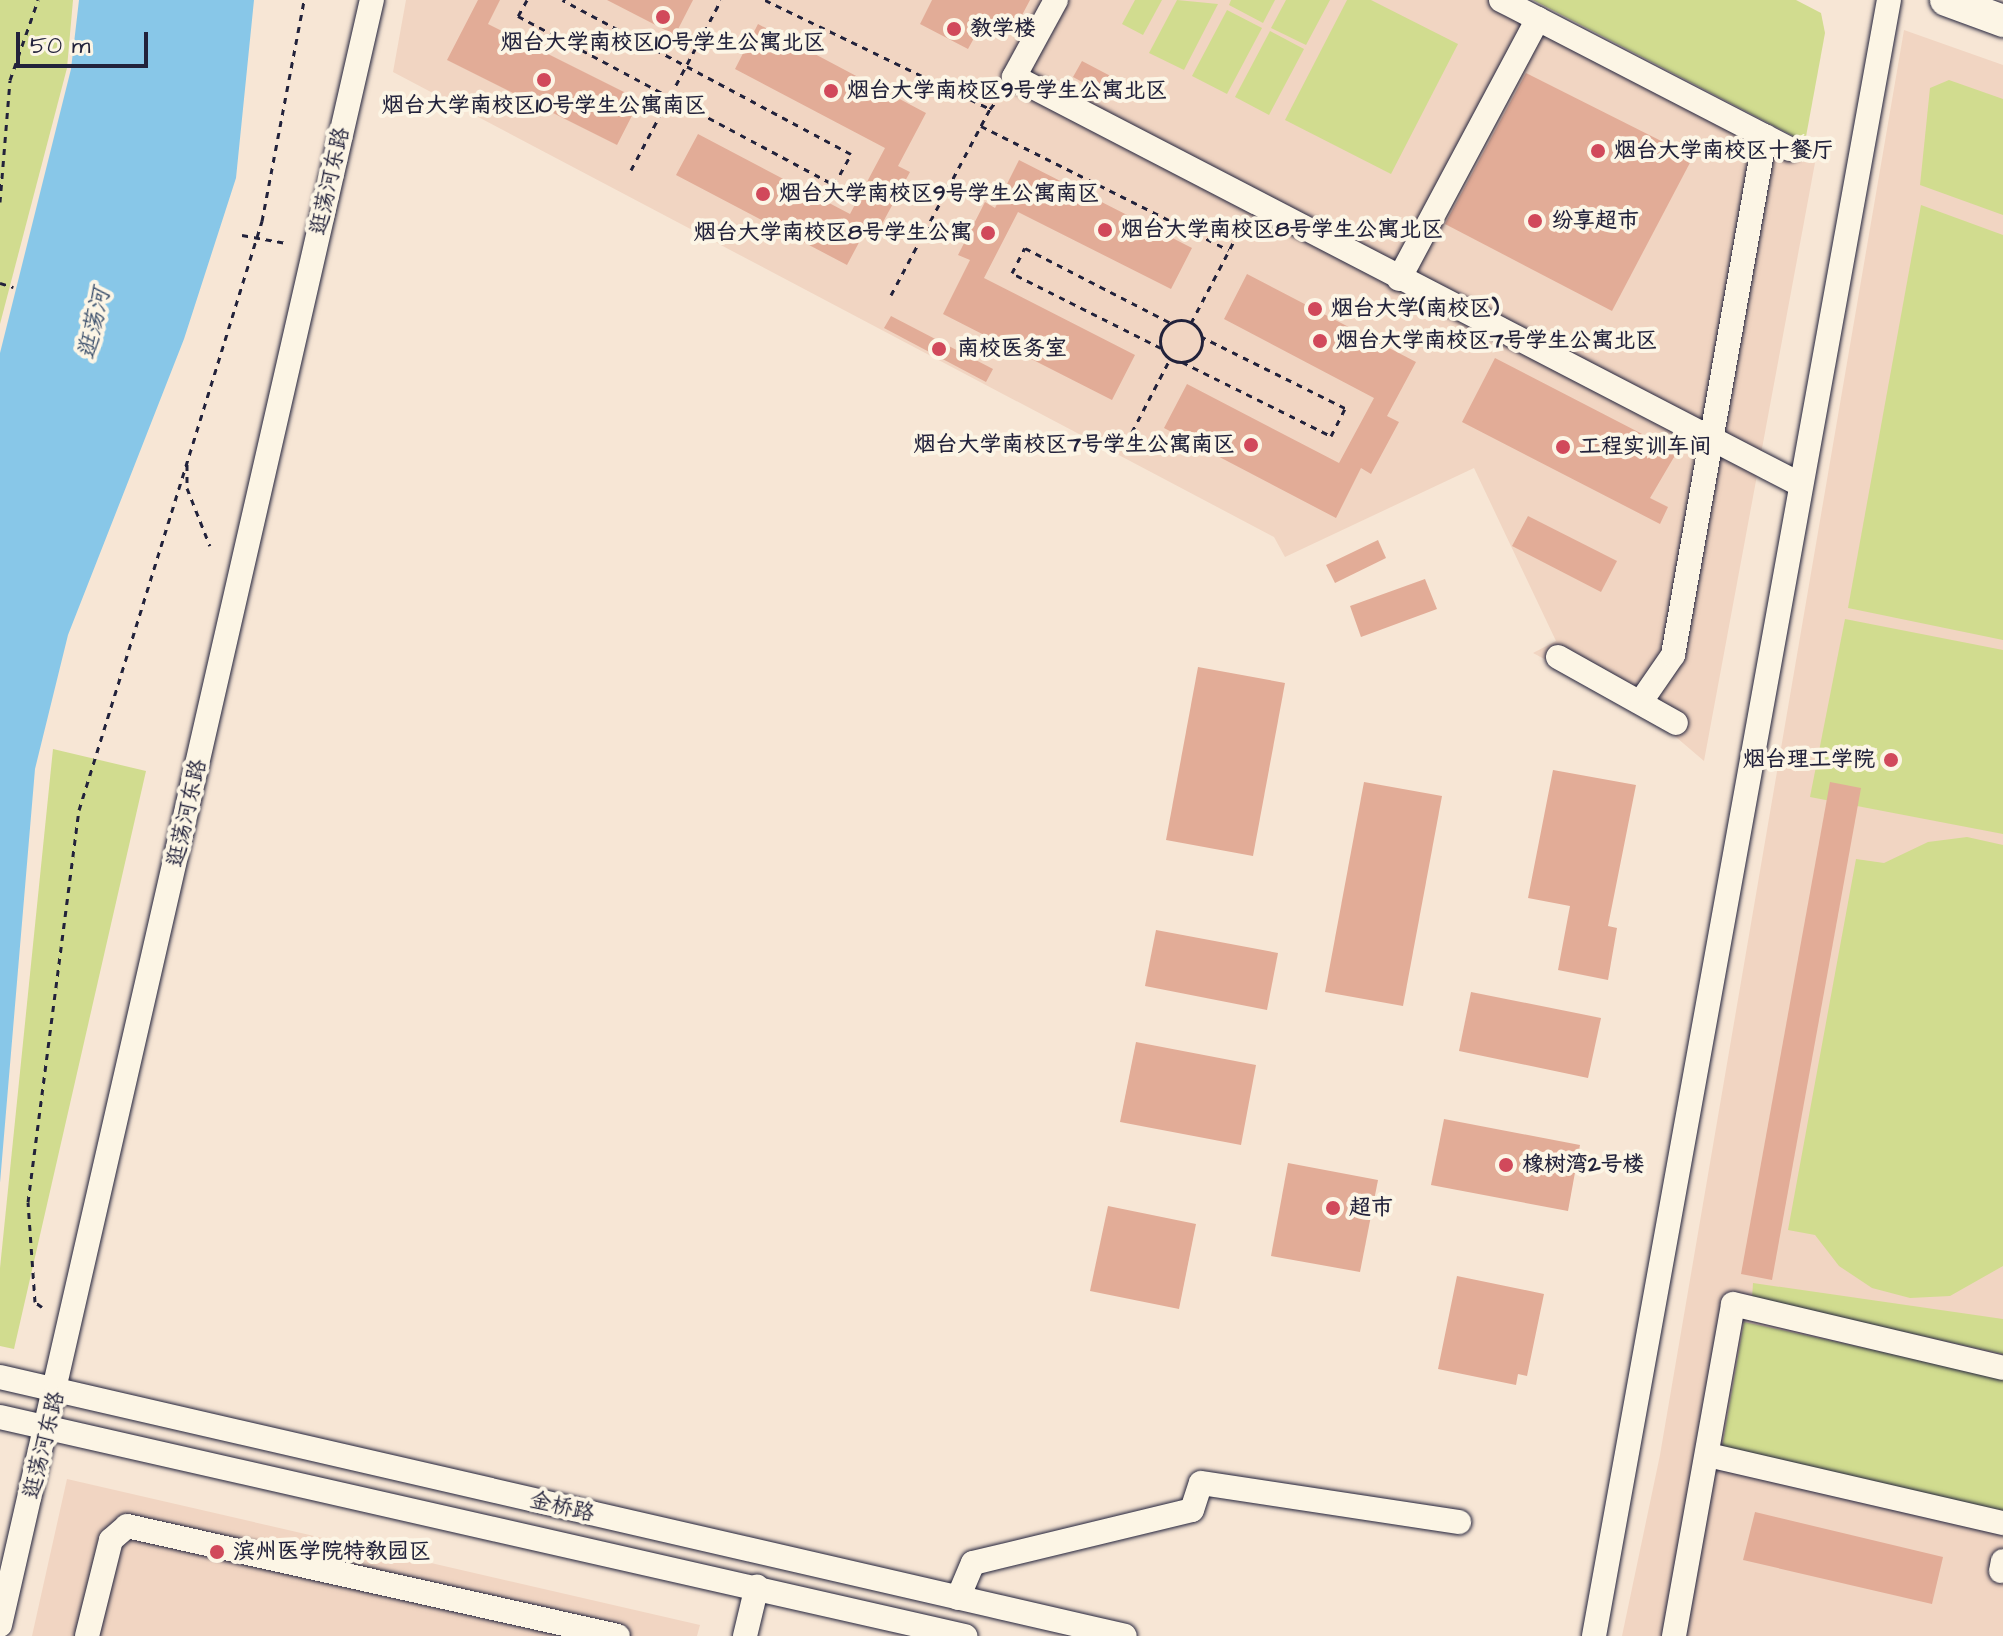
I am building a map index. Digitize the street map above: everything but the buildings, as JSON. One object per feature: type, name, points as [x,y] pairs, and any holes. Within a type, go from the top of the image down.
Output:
[{"type":"main road","points":[[1946,0],[2003,21]]},
{"type":"street","name":"逛荡河东路","points":[[0,1625],[6,1582],[58,1390],[372,0]]},
{"type":"street","points":[[1056,0],[1014,77],[1711,443],[1801,485]]},
{"type":"street","points":[[1501,0],[1790,149]]},
{"type":"street","points":[[1594,1636],[1889,0]]},
{"type":"street","points":[[1399,279],[1538,19]]},
{"type":"street","points":[[1642,700],[1673,655],[1765,136]]},
{"type":"street","points":[[1558,657],[1642,700],[1676,723]]},
{"type":"street","points":[[1674,1636],[1733,1304],[2003,1368]]},
{"type":"street","name":"金桥路","points":[[0,1377],[1125,1636]]},
{"type":"street","name":"金桥路","points":[[0,1417],[757,1586],[965,1636]]},
{"type":"street","points":[[1708,1455],[2003,1523]]},
{"type":"street","points":[[958,1598],[973,1563],[1192,1510],[1201,1483],[1459,1522]]},
{"type":"street","points":[[87,1636],[111,1540],[127,1526],[618,1636]]},
{"type":"street","points":[[745,1636],[757,1586]]},
{"type":"path","points":[[0,202],[10,80],[38,0]]},
{"type":"path","points":[[42,1307],[35,1302],[28,1202],[65,890],[95,753],[257,238],[304,0]]},
{"type":"path","points":[[527,0],[518,16],[834,185],[851,154],[563,0]]},
{"type":"path","points":[[631,170],[721,0]]},
{"type":"path","points":[[765,0],[990,109]]},
{"type":"path","points":[[891,295],[990,109],[1014,77]]},
{"type":"path","points":[[981,126],[1229,250]]},
{"type":"path","points":[[1191,323],[1254,202]]},
{"type":"path","points":[[242,235],[286,243]]},
{"type":"path","points":[[1025,248],[1171,323],[1191,323],[1202,337],[1345,408],[1331,436],[1182,362],[1170,359],[1161,348],[1012,273],[1025,248]]},
{"type":"path","points":[[0,283],[13,287]]},
{"type":"path","points":[[1161,348],[1171,323]]},
{"type":"path","points":[[1182,362],[1196,356],[1202,337]]},
{"type":"path","points":[[1132,432],[1170,359]]},
{"type":"path","points":[[187,460],[187,488],[210,546]]},
{"type":"shaded area","name":"烟台大学(南校区)","points":[[406,0],[1526,0],[1817,152],[1704,761],[1649,714],[1533,653],[1556,641],[1474,468],[1285,557],[1274,537],[393,72]]},
{"type":"shaded area","name":"烟台理工学院","points":[[1904,30],[2003,65],[2003,1636],[1622,1636],[1660,1455]]},
{"type":"shaded area","name":"滨州医学院特教园区","points":[[67,1479],[700,1625],[697,1636],[32,1636]]},
{"type":"green space","points":[[0,0],[73,0],[67,68],[0,324]]},
{"type":"green space","points":[[1135,0],[1162,0],[1143,35],[1122,24]]},
{"type":"green space","points":[[1177,0],[1218,4],[1184,70],[1149,53]]},
{"type":"green space","points":[[1231,0],[1275,0],[1263,23],[1229,5]]},
{"type":"green space","points":[[1286,0],[1330,0],[1306,45],[1271,28]]},
{"type":"green space","points":[[1347,0],[1371,0],[1458,44],[1391,174],[1285,120]]},
{"type":"green space","points":[[1533,0],[1796,0],[1821,13],[1825,33],[1805,142]]},
{"type":"green space","points":[[1227,10],[1262,28],[1227,94],[1192,76]]},
{"type":"green space","points":[[1270,31],[1304,49],[1269,115],[1235,97]]},
{"type":"green space","points":[[1949,80],[2003,99],[2003,215],[1920,185],[1930,88]]},
{"type":"green space","points":[[1921,205],[2003,235],[2003,640],[1848,608]]},
{"type":"green space","points":[[1845,619],[2003,650],[2003,834],[1810,797]]},
{"type":"green space","points":[[53,749],[146,771],[14,1349],[0,1346],[0,1268]]},
{"type":"green space","points":[[1967,837],[2003,845],[2003,1266],[1950,1296],[1910,1298],[1872,1288],[1839,1266],[1815,1235],[1788,1230],[1856,859],[1884,863],[1928,842]]},
{"type":"green space","points":[[1753,1283],[2003,1319],[2003,1354],[1752,1298]]},
{"type":"green space","points":[[1744,1322],[2003,1378],[2003,1518],[1722,1448]]},
{"type":"water","name":"逛荡河","points":[[79,0],[254,0],[236,178],[184,339],[68,635],[35,769],[0,1183],[0,353],[71,69]]},
{"type":"place","name":"烟台大学南校区10号学生公寓北区","points":[[663,17]]},
{"type":"place","name":"教学楼","points":[[954,29]]},
{"type":"place","name":"烟台大学南校区10号学生公寓南区","points":[[544,80]]},
{"type":"place","name":"烟台大学南校区9号学生公寓北区","points":[[831,91]]},
{"type":"place","name":"烟台大学南校区十餐厅","points":[[1598,151]]},
{"type":"place","name":"烟台大学南校区9号学生公寓南区","points":[[763,194]]},
{"type":"place","name":"纷享超市","points":[[1535,221]]},
{"type":"place","name":"烟台大学南校区8号学生公寓北区","points":[[1105,230]]},
{"type":"place","name":"烟台大学南校区8号学生公寓","points":[[988,233]]},
{"type":"place","name":"烟台大学(南校区)","points":[[1315,309]]},
{"type":"place","name":"烟台大学南校区7号学生公寓北区","points":[[1320,341]]},
{"type":"place","name":"南校医务室","points":[[939,349]]},
{"type":"place","name":"烟台大学南校区7号学生公寓南区","points":[[1251,445]]},
{"type":"place","name":"工程实训车间","points":[[1563,447]]},
{"type":"place","name":"烟台理工学院","points":[[1891,760]]},
{"type":"place","name":"橡树湾2号楼","points":[[1506,1165]]},
{"type":"place","name":"超市","points":[[1333,1208]]},
{"type":"place","name":"滨州医学院特教园区","points":[[217,1552]]}]
